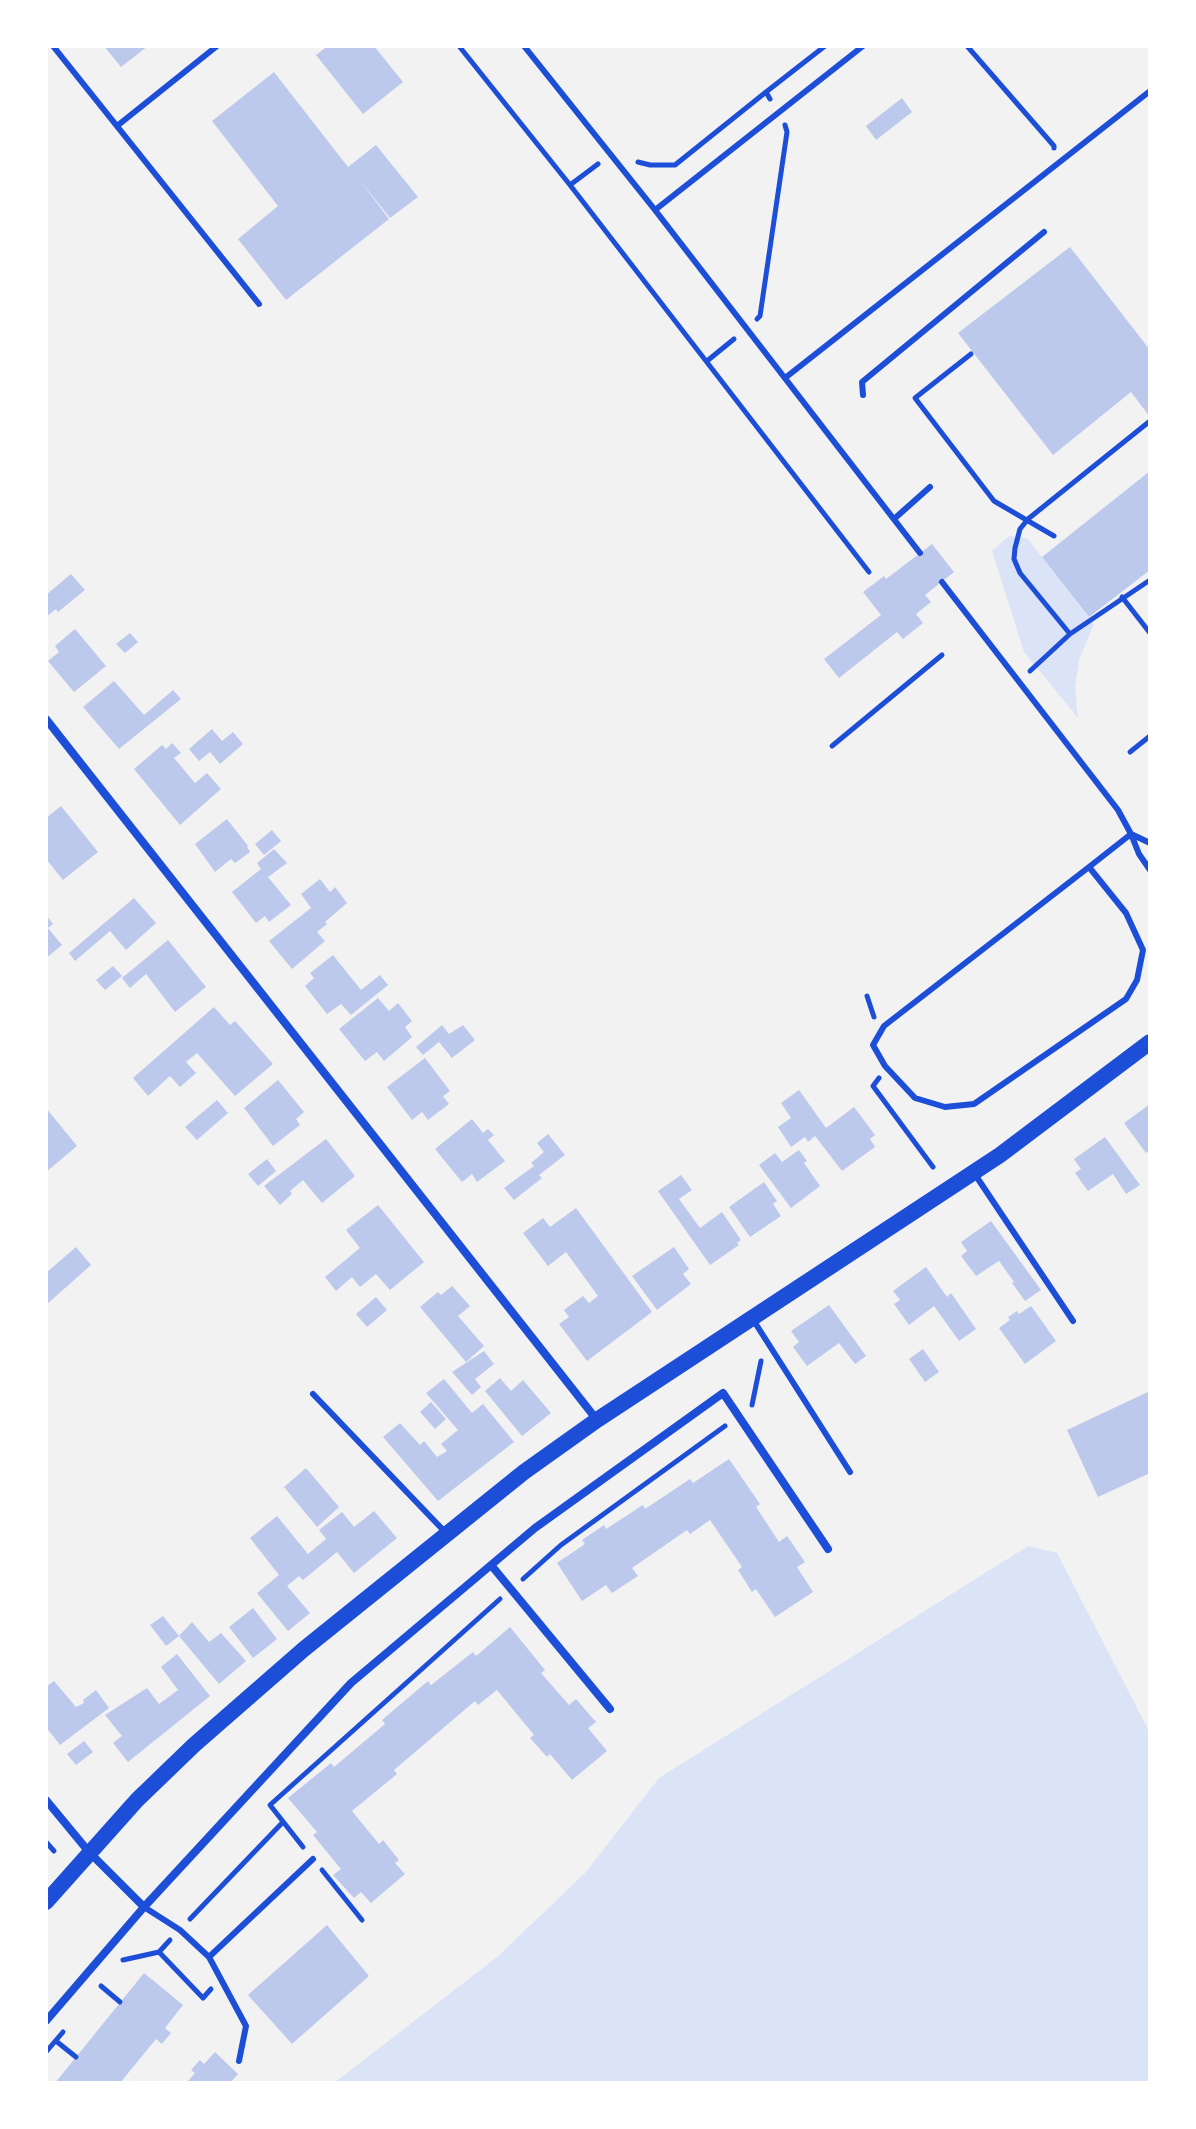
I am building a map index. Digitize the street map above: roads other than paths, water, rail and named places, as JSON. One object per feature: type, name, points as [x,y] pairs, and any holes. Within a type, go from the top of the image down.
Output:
[{"type":"main road","points":[[46,1902],[137,1800],[205,1735],[293,1658],[524,1472],[597,1420],[974,1173],[1150,1042]]},
{"type":"street","points":[[46,719],[597,1420]]},
{"type":"street","points":[[46,2021],[144,1907],[351,1683],[535,1528],[723,1393],[828,1549]]},
{"type":"street","points":[[491,1565],[610,1709]]},
{"type":"street","points":[[46,1800],[89,1852],[144,1907]]},
{"type":"lane","points":[[53,46],[259,304]]},
{"type":"lane","points":[[117,126],[217,46]]},
{"type":"lane","points":[[524,46],[920,553]]},
{"type":"lane","points":[[655,210],[863,46]]},
{"type":"lane","points":[[785,378],[1150,91]]},
{"type":"lane","points":[[863,395],[862,382],[1044,232]]},
{"type":"lane","points":[[894,519],[930,487]]},
{"type":"lane","points":[[942,582],[1118,810],[1150,870]]},
{"type":"lane","points":[[1131,834],[1150,843]]},
{"type":"lane","points":[[1089,867],[1126,913],[1143,950],[1137,980],[1126,999],[974,1104],[945,1107],[915,1098],[885,1066],[873,1045],[884,1026],[1131,834]]},
{"type":"lane","points":[[974,1173],[1073,1321]]},
{"type":"lane","points":[[752,1318],[850,1472]]},
{"type":"lane","points":[[313,1394],[446,1533]]},
{"type":"lane","points":[[209,1957],[313,1859]]},
{"type":"lane","points":[[144,1907],[180,1930],[209,1957],[222,1978],[246,2026],[239,2061]]}]
